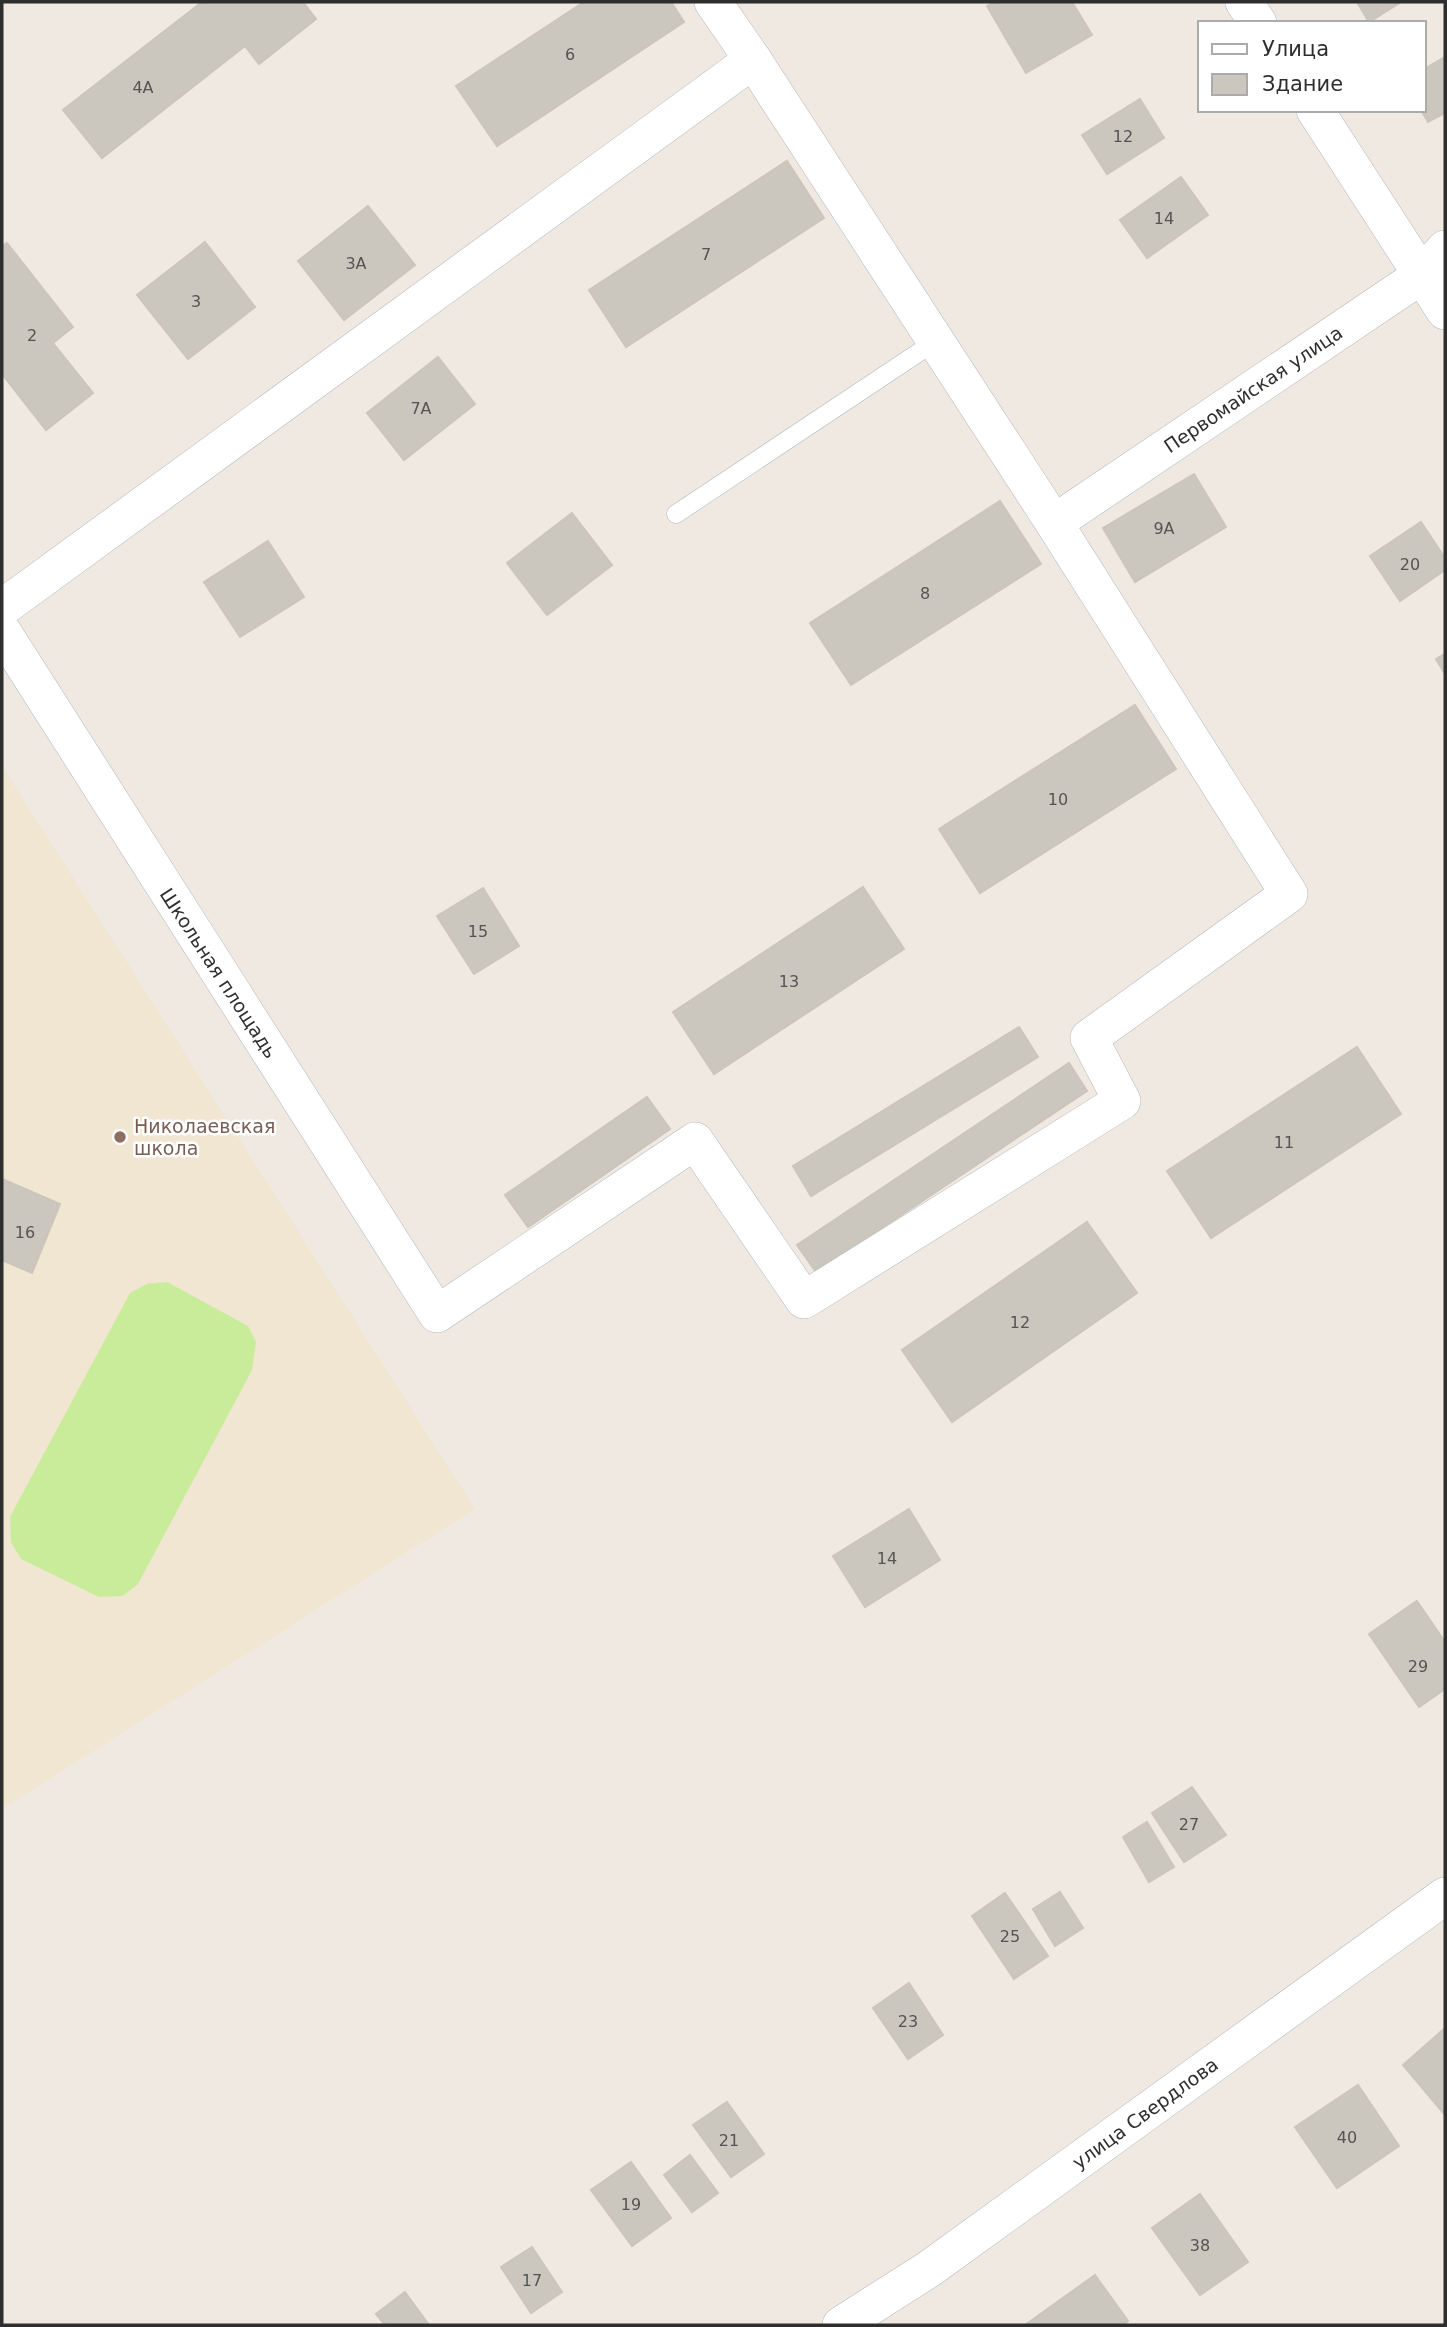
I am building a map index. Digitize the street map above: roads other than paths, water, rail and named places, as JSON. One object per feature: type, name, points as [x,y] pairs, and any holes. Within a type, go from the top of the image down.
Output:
[{"type":"street","points":[[713,2],[1054,523]]},
{"type":"street","points":[[1244,2],[1257,21]]},
{"type":"street","points":[[2,608],[753,60]]},
{"type":"street","points":[[1317,112],[1434,262],[1445,310]]},
{"type":"street","name":"Первомайская улица","points":[[1054,523],[1434,262]]},
{"type":"street","name":"Школьная площадь","points":[[2,631],[437,1314],[695,1141],[804,1300],[1122,1101],[1089,1038],[1289,894],[1054,523]]},
{"type":"street","name":"улица Свердлова","points":[[841,2325],[929,2269],[1445,1896]]},
{"type":"lane","points":[[676,514],[936,341]]},
{"type":"place","name":"Николаевская школа","points":[[120,1137]]}]
